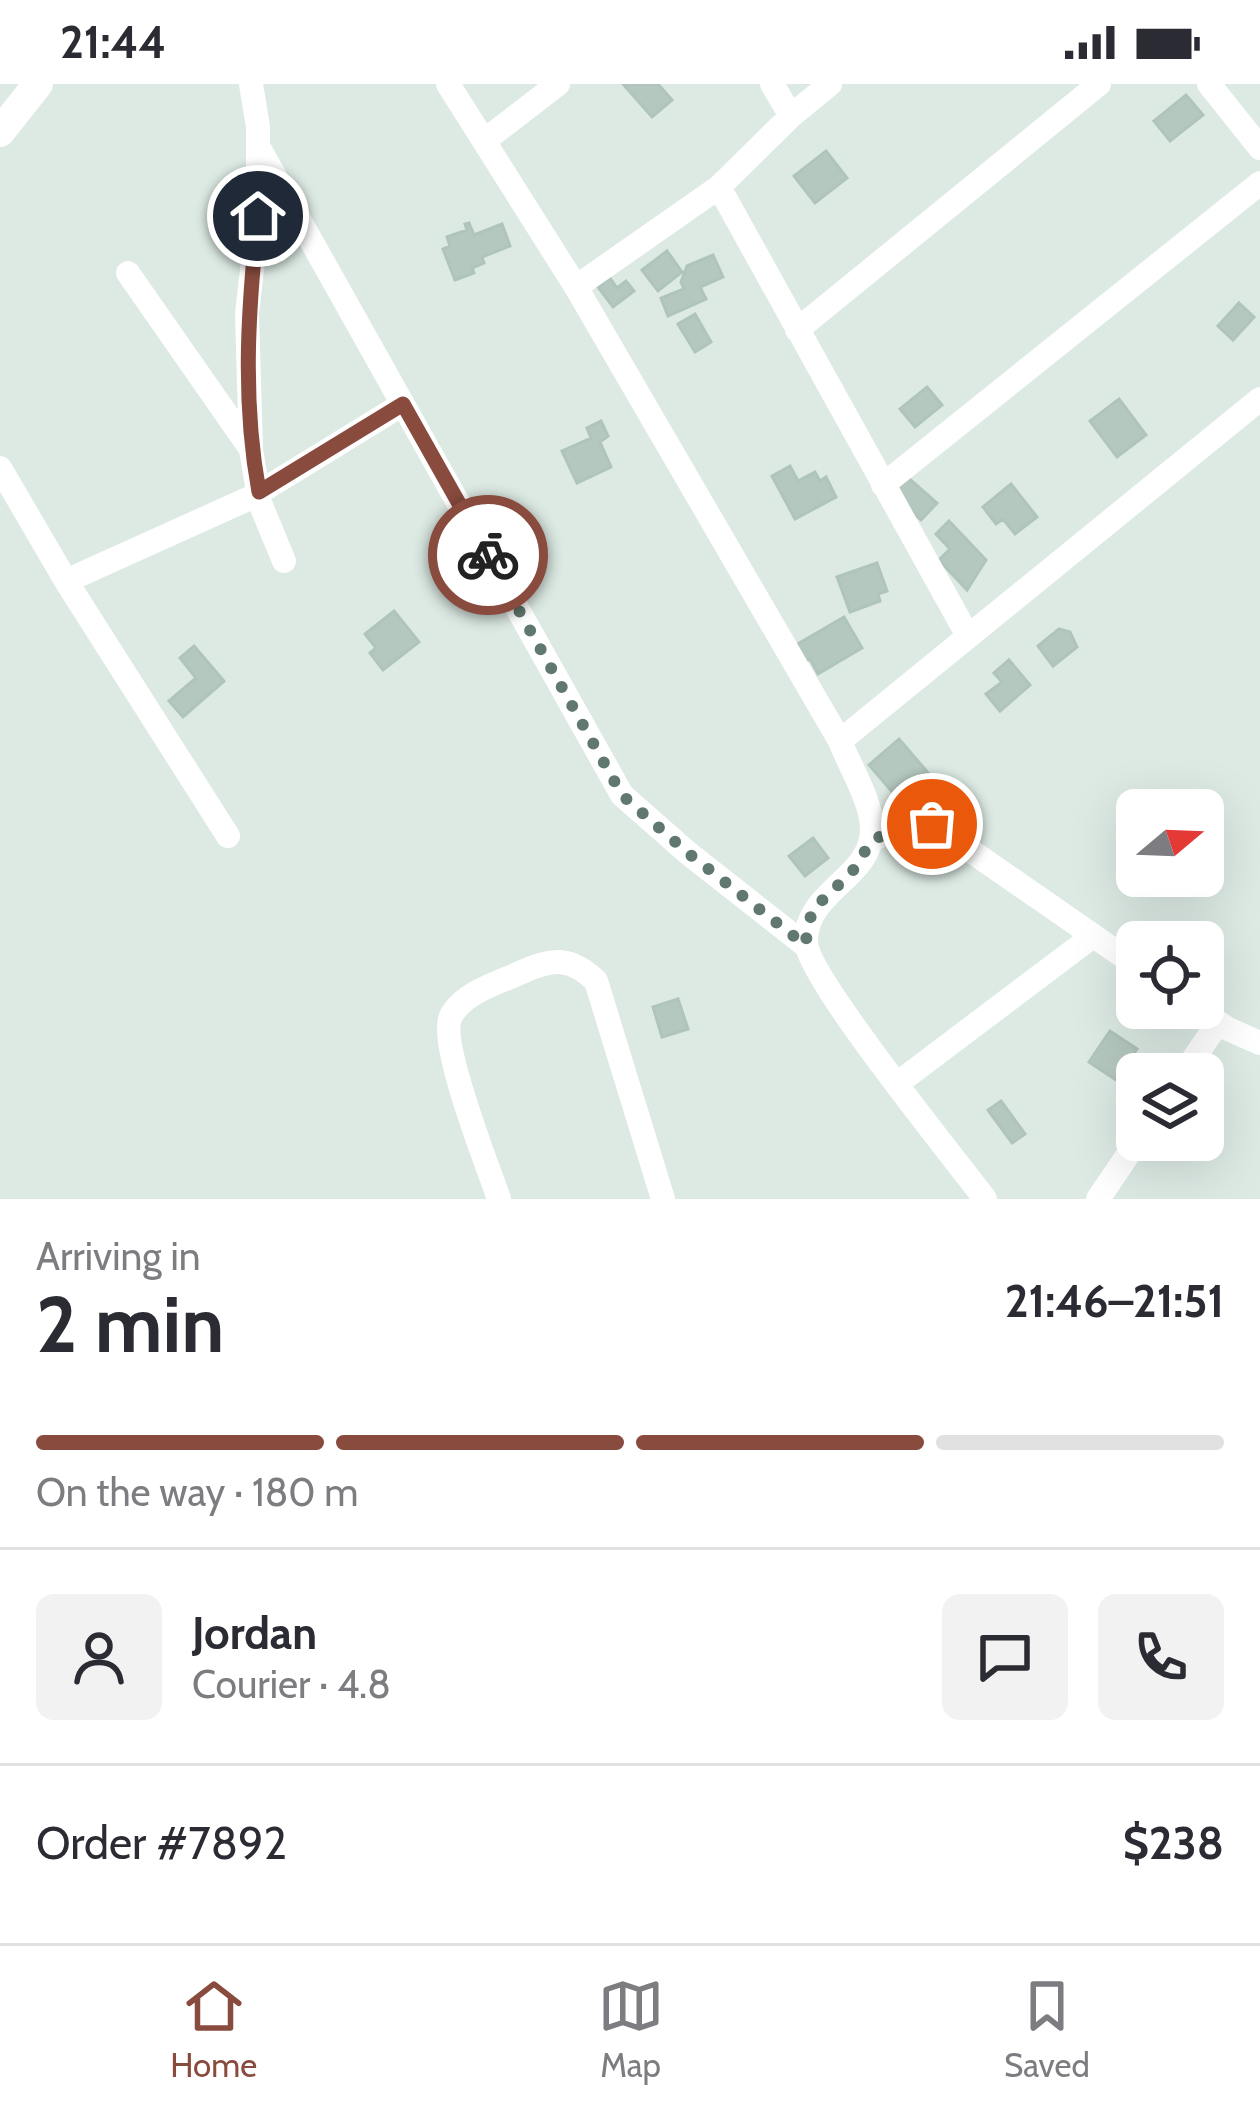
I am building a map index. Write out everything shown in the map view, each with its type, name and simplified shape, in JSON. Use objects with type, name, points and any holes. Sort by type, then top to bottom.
[{"type":"street","points":[[0,132],[38,84]]},
{"type":"street","points":[[251,84],[258,146],[258,216],[247,314],[251,450],[259,492],[284,561]]},
{"type":"street","points":[[448,84],[576,287],[840,741],[872,822],[872,840],[852,872],[812,910],[805,945]]},
{"type":"street","points":[[484,141],[558,84]]},
{"type":"street","points":[[772,84],[791,116]]},
{"type":"street","points":[[576,287],[718,187],[830,84]]},
{"type":"street","points":[[797,330],[1099,84]]},
{"type":"street","points":[[1210,84],[1260,148]]},
{"type":"street","points":[[258,146],[622,795],[805,945],[837,1003],[985,1199]]},
{"type":"street","points":[[884,485],[1260,183]]},
{"type":"street","points":[[718,187],[968,635]]},
{"type":"street","points":[[128,273],[251,450]]},
{"type":"street","points":[[840,741],[1260,399]]},
{"type":"street","points":[[66,581],[259,492],[403,404]]},
{"type":"street","points":[[0,468],[228,836]]},
{"type":"street","points":[[872,840],[908,825],[932,824],[1116,952]]},
{"type":"street","points":[[898,1083],[1093,936]]},
{"type":"street","points":[[499,1199],[448,1046],[448,1019],[466,998],[562,959],[581,967],[596,981],[663,1199]]},
{"type":"street","points":[[1224,1024],[1260,1043]]},
{"type":"street","points":[[1098,1199],[1124,1161]]},
{"type":"building","points":[[623,84],[658,84],[672,100],[652,117]]},
{"type":"building","points":[[1186,95],[1203,115],[1170,141],[1154,121]]},
{"type":"building","points":[[826,151],[847,178],[815,203],[794,176]]},
{"type":"building","points":[[469,223],[474,235],[502,224],[510,246],[482,257],[484,263],[472,268],[474,273],[455,280],[443,249],[450,246],[447,237],[467,230]]},
{"type":"building","points":[[667,251],[682,272],[658,291],[642,270]]},
{"type":"building","points":[[713,255],[723,277],[700,287],[706,299],[668,316],[661,298],[684,289],[681,282],[687,266]]},
{"type":"building","points":[[610,278],[617,288],[626,281],[634,291],[613,307],[598,287]]},
{"type":"building","points":[[1239,303],[1254,317],[1233,340],[1218,326]]},
{"type":"building","points":[[695,314],[711,342],[695,352],[678,324]]},
{"type":"building","points":[[927,387],[942,405],[915,427],[900,409]]},
{"type":"building","points":[[1119,399],[1146,435],[1117,457],[1090,421]]},
{"type":"building","points":[[601,421],[608,436],[600,442],[611,467],[577,483],[562,451],[591,438],[587,428]]},
{"type":"building","points":[[790,466],[798,481],[815,472],[820,481],[826,477],[836,497],[795,519],[772,476]]},
{"type":"building","points":[[906,476],[937,503],[921,520],[891,493]]},
{"type":"building","points":[[1011,484],[1037,517],[1015,534],[1003,519],[996,524],[983,507]]},
{"type":"building","points":[[949,521],[986,560],[967,590],[939,560],[950,549],[936,534]]},
{"type":"building","points":[[877,563],[887,591],[878,594],[880,601],[850,612],[837,577]]},
{"type":"building","points":[[394,611],[419,642],[383,670],[370,653],[376,648],[365,634]]},
{"type":"building","points":[[844,617],[862,648],[818,674],[810,659],[798,665],[789,649]]},
{"type":"building","points":[[1059,629],[1070,632],[1077,647],[1053,666],[1038,646]]},
{"type":"building","points":[[194,646],[224,681],[183,717],[169,701],[196,678],[180,658]]},
{"type":"building","points":[[1009,660],[1030,685],[1000,711],[986,694],[1002,682],[994,673]]},
{"type":"building","points":[[899,739],[930,775],[900,801],[869,765]]},
{"type":"building","points":[[813,838],[828,858],[805,876],[789,856]]},
{"type":"building","points":[[678,999],[688,1029],[662,1037],[653,1007]]},
{"type":"building","points":[[1110,1031],[1137,1049],[1116,1053],[1116,1080],[1089,1062]]},
{"type":"building","points":[[1001,1101],[1025,1134],[1012,1143],[988,1110]]},
{"type":"way so far","points":[[488,555],[622,795],[805,945],[812,910],[852,872],[872,840],[908,825],[932,824]]},
{"type":"route","points":[[258,216],[247,314],[251,450],[259,492],[403,404],[488,555]]}]
